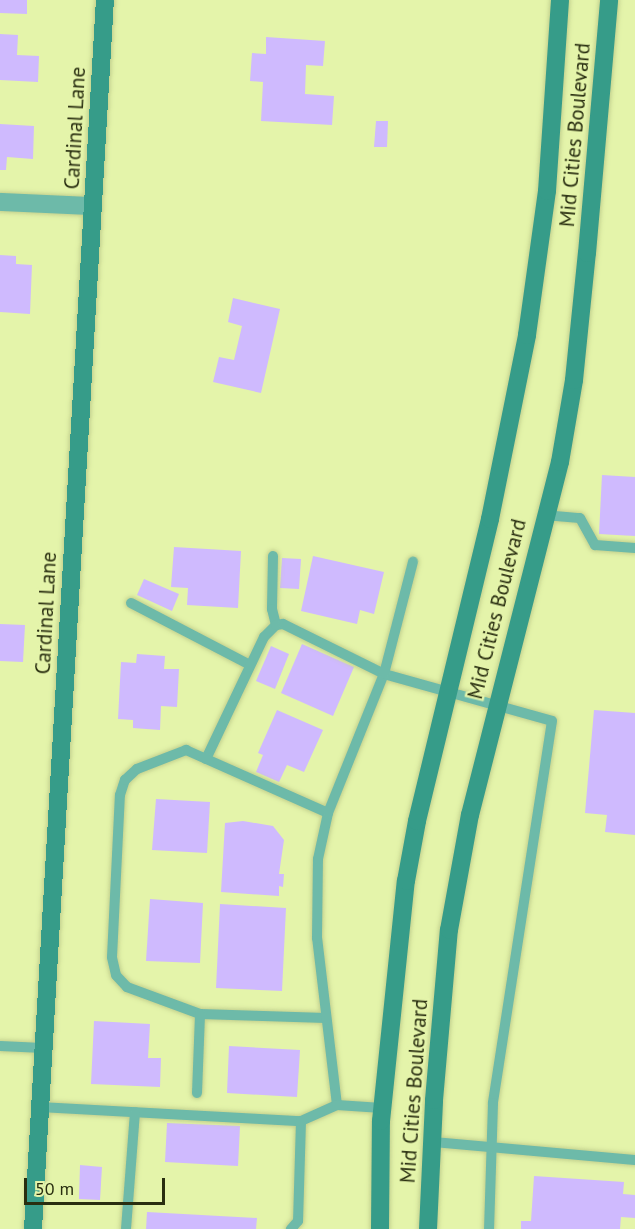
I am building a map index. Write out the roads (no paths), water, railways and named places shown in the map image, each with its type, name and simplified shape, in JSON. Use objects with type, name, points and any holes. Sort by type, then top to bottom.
[{"type":"main road","name":"Cardinal Lane","points":[[33,1229],[105,0]]},
{"type":"main road","name":"Mid Cities Boulevard","points":[[380,1229],[382,1108],[406,881],[490,519],[527,335],[547,191],[560,0]]},
{"type":"main road","name":"Mid Cities Boulevard","points":[[428,1229],[448,930],[466,832],[496,706],[544,515],[560,462],[574,380],[609,0]]},
{"type":"street","points":[[0,202],[92,206]]},
{"type":"lane","points":[[544,515],[580,518],[595,545],[635,548]]},
{"type":"lane","points":[[273,556],[272,609],[276,625]]},
{"type":"lane","points":[[337,1105],[315,905],[318,859],[328,813],[384,674],[413,562]]},
{"type":"lane","points":[[131,603],[250,665]]},
{"type":"lane","points":[[206,759],[264,637],[276,625]]},
{"type":"lane","points":[[276,625],[292,627],[384,674],[552,721],[493,1103],[489,1229]]},
{"type":"lane","points":[[326,1018],[200,1014],[127,987],[116,975],[112,957],[120,795],[125,780],[136,769],[186,750],[328,813]]},
{"type":"lane","points":[[197,1094],[200,1014]]},
{"type":"lane","points":[[0,1046],[44,1048]]},
{"type":"lane","points":[[40,1107],[301,1121],[337,1105],[382,1108]]},
{"type":"lane","points":[[126,1229],[135,1112]]},
{"type":"lane","points":[[291,1229],[298,1221],[301,1121]]},
{"type":"lane","points":[[433,1142],[635,1160]]}]
